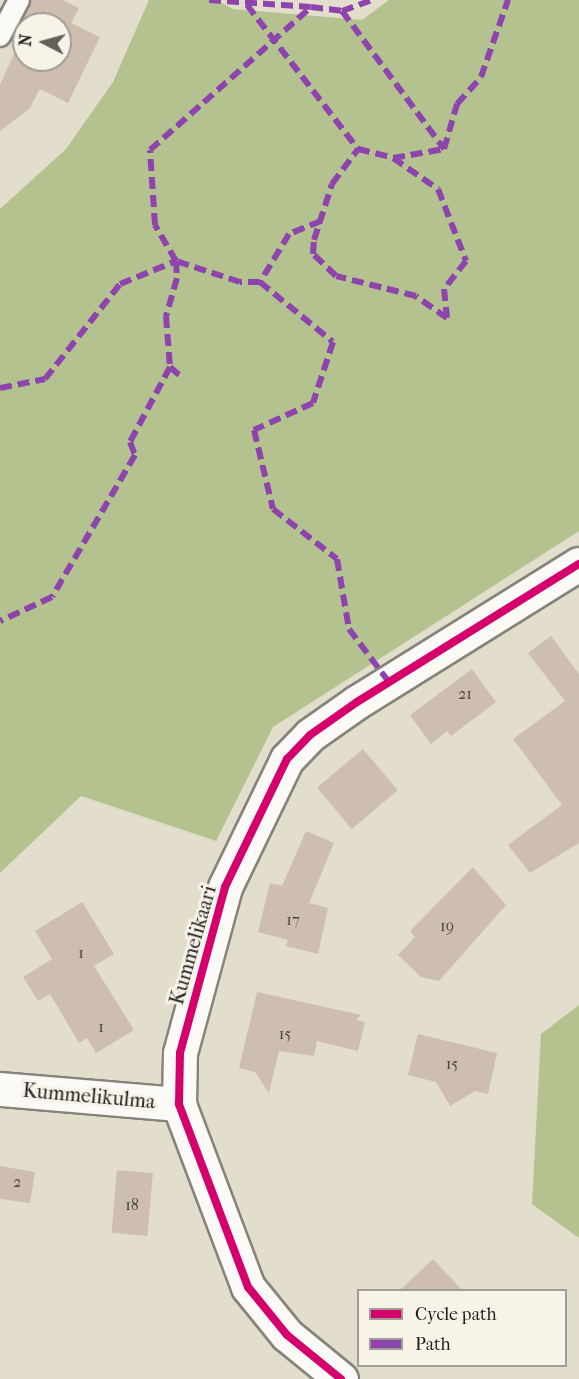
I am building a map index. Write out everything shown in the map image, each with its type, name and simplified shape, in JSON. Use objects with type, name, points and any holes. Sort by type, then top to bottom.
[{"type":"street","name":"Kummelikaari","points":[[341,1379],[287,1335],[248,1287],[178,1104],[180,1053],[225,887],[287,759],[310,735],[357,702],[579,564]]},
{"type":"street","name":"Kummelikulma","points":[[0,1089],[178,1104]]},
{"type":"lane","points":[[0,36],[19,0]]},
{"type":"green space","points":[[149,0],[216,0],[233,9],[362,20],[389,0],[579,0],[579,531],[273,727],[216,841],[81,796],[0,873],[0,209],[66,149],[113,82]]},
{"type":"green space","points":[[579,1005],[579,1238],[532,1204],[541,1034]]},
{"type":"building","points":[[31,0],[62,0],[79,8],[72,21],[72,12],[26,12]]},
{"type":"building","points":[[72,23],[100,37],[68,103],[40,89],[29,109],[0,131],[0,84],[12,59],[12,72],[72,72]]},
{"type":"building","points":[[551,636],[579,674],[579,843],[530,873],[508,845],[562,805],[513,739],[565,701],[528,653]]},
{"type":"building","points":[[472,669],[496,702],[451,736],[447,731],[431,744],[410,715]]},
{"type":"building","points":[[363,749],[398,790],[352,829],[317,788]]},
{"type":"building","points":[[306,831],[334,843],[309,903],[328,908],[318,954],[286,946],[288,940],[258,932],[270,883],[282,886]]},
{"type":"building","points":[[473,867],[506,905],[439,981],[421,977],[398,955],[415,937],[410,931]]},
{"type":"building","points":[[82,902],[114,954],[94,966],[134,1030],[96,1053],[87,1038],[79,1043],[50,994],[38,1001],[23,977],[52,959],[35,931]]},
{"type":"building","points":[[257,992],[361,1015],[356,1020],[365,1022],[358,1051],[317,1041],[314,1056],[279,1051],[269,1093],[255,1072],[239,1068]]},
{"type":"building","points":[[418,1034],[497,1053],[488,1094],[475,1091],[450,1106],[436,1082],[408,1075]]},
{"type":"building","points":[[0,1166],[35,1172],[30,1203],[0,1199]]},
{"type":"building","points":[[117,1170],[153,1173],[147,1236],[112,1233]]},
{"type":"building","points":[[433,1259],[461,1289],[401,1289]]},
{"type":"marked path","points":[[209,0],[311,7]]},
{"type":"marked path","points":[[321,221],[289,234],[260,282],[240,282],[176,261],[155,225],[150,150],[311,7],[342,11],[372,0]]},
{"type":"marked path","points":[[447,318],[416,296],[336,276],[313,254],[314,240],[332,184],[358,149],[393,158],[444,149],[457,104],[481,77],[508,0]]},
{"type":"marked path","points":[[247,5],[358,149]]},
{"type":"marked path","points":[[342,11],[444,149]]},
{"type":"marked path","points":[[393,158],[438,189],[466,261],[444,289],[447,318]]},
{"type":"marked path","points":[[0,388],[45,379],[120,284],[176,261],[177,278],[166,316],[170,367],[130,442],[135,455],[52,597],[0,621]]},
{"type":"marked path","points":[[260,282],[333,342],[313,403],[254,430],[273,509],[337,559],[349,629],[389,682]]},
{"type":"marked path","points":[[170,367],[184,379]]},
{"type":"cycle path","points":[[341,1379],[287,1335],[248,1287],[179,1104],[180,1053],[225,887],[287,759],[310,735],[357,702],[579,564]]}]
